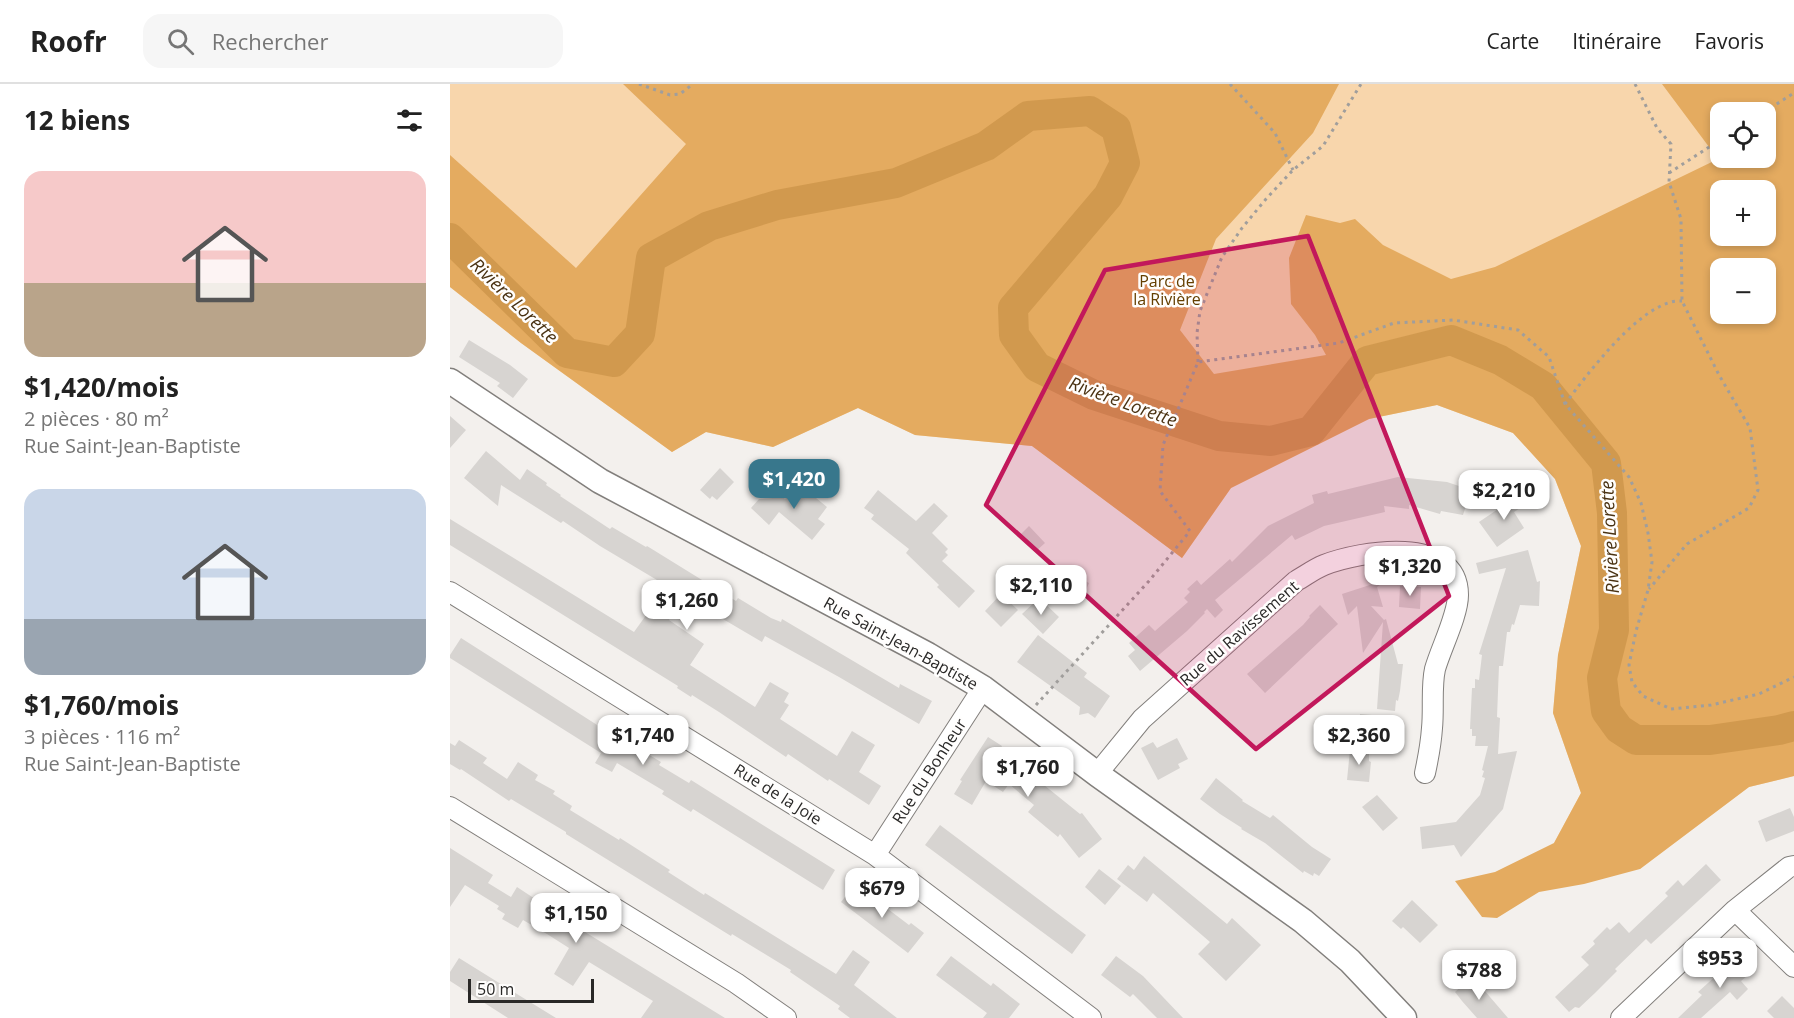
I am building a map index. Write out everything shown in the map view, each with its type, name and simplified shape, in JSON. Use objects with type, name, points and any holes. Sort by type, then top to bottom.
[{"type":"street","name":"Rue Saint-Jean-Baptiste","points":[[450,381],[600,481],[928,655],[983,688],[1097,774],[1304,921],[1350,962],[1404,1018]]},
{"type":"street","name":"Rue du Ravissement","points":[[1097,774],[1142,719],[1296,581],[1322,566],[1347,558],[1380,552],[1414,553],[1434,557],[1448,566],[1455,579],[1458,596],[1435,672],[1432,731],[1425,773]]},
{"type":"street","name":"Rue de la Joie","points":[[450,592],[875,855],[1091,1018]]},
{"type":"street","name":"Rue du Bonheur","points":[[875,855],[983,688]]},
{"type":"street","points":[[450,807],[736,983],[786,1018]]},
{"type":"street","points":[[1621,1018],[1735,910],[1789,867],[1794,866]]},
{"type":"street","points":[[1735,910],[1794,967]]},
{"type":"path","points":[[639,84],[670,95],[680,94],[693,84]]},
{"type":"path","points":[[1230,84],[1275,134],[1293,170]]},
{"type":"path","points":[[1024,719],[1149,581],[1190,531],[1160,490],[1163,446],[1198,362],[1197,333],[1200,311],[1222,258],[1242,228],[1293,170],[1323,146],[1361,84]]},
{"type":"path","points":[[1635,84],[1657,128],[1671,144],[1668,182],[1681,219],[1682,301],[1719,375],[1750,428],[1758,490],[1749,508],[1687,544],[1648,591]]},
{"type":"path","points":[[1776,104],[1794,93]]},
{"type":"path","points":[[1669,173],[1710,146]]},
{"type":"path","points":[[1565,404],[1587,373],[1636,322],[1668,303],[1682,301]]},
{"type":"path","points":[[1198,362],[1339,343],[1394,323],[1453,320],[1518,330],[1549,357],[1565,404],[1629,477],[1641,503],[1652,562],[1648,591],[1629,665],[1632,682],[1642,696],[1671,709],[1711,705],[1759,694],[1794,677]]},
{"type":"highlighted area","points":[[1308,236],[1449,596],[1256,749],[986,505],[1105,270]]},
{"type":"green space","name":"Parc de la Rivière","points":[[450,84],[1794,84],[1794,776],[1749,787],[1640,869],[1554,843],[1581,793],[1553,713],[1558,655],[1581,546],[1555,479],[1513,433],[1437,405],[1369,419],[1231,488],[1182,558],[1032,446],[915,435],[858,408],[773,447],[706,432],[672,452],[521,343],[450,287]]},
{"type":"green space","name":"Parc de la Rivière","points":[[623,84],[1339,84],[1313,133],[1216,239],[1180,330],[1214,374],[1326,355],[1315,335],[1291,304],[1289,258],[1306,215],[1340,223],[1355,219],[1383,245],[1451,279],[1495,267],[1710,163],[1710,168],[1776,168],[1776,102],[1710,102],[1710,148],[1662,84],[1794,84],[1794,776],[1749,787],[1640,869],[1584,884],[1539,892],[1497,918],[1482,917],[1455,881],[1495,872],[1554,843],[1581,793],[1553,713],[1558,655],[1581,546],[1555,479],[1513,433],[1437,405],[1369,419],[1231,488],[1182,558],[1032,446],[915,435],[858,408],[773,447],[706,432],[672,452],[521,343],[450,287],[450,155],[576,268],[686,144]]},
{"type":"building","points":[[469,340],[528,379],[513,398],[497,386],[500,383],[459,357]]},
{"type":"building","points":[[450,416],[466,430],[450,448]]},
{"type":"building","points":[[486,451],[520,480],[527,469],[547,483],[546,485],[560,496],[610,529],[612,527],[647,546],[736,601],[738,598],[771,618],[781,622],[782,619],[899,688],[900,684],[932,701],[919,724],[765,636],[762,642],[694,602],[692,604],[682,598],[669,620],[704,644],[690,665],[755,707],[770,682],[789,693],[784,702],[789,705],[780,719],[837,756],[852,731],[875,745],[859,772],[881,786],[869,805],[788,754],[786,757],[719,712],[677,688],[678,686],[450,545],[450,519],[634,632],[667,586],[501,485],[498,506],[464,478]]},
{"type":"building","points":[[720,468],[734,482],[717,500],[712,496],[710,499],[700,490]]},
{"type":"building","points":[[1398,477],[1447,482],[1471,490],[1463,515],[1441,511],[1440,514],[1409,505],[1409,509],[1384,506],[1385,512],[1324,526],[1295,540],[1292,535],[1215,600],[1223,610],[1215,618],[1207,609],[1187,631],[1140,671],[1128,656],[1135,650],[1129,643],[1149,625],[1155,631],[1188,602],[1184,598],[1190,592],[1187,589],[1197,580],[1201,585],[1230,559],[1232,562],[1268,526],[1314,503],[1312,495],[1327,491],[1328,494]]},
{"type":"building","points":[[799,484],[827,507],[818,519],[825,524],[812,540],[779,512],[769,525],[751,508],[759,499],[773,498],[778,492],[785,499]]},
{"type":"building","points":[[878,490],[916,521],[934,503],[948,516],[932,533],[948,549],[945,552],[948,555],[942,561],[975,591],[959,608],[906,553],[909,549],[871,519],[874,515],[864,508]]},
{"type":"building","points":[[1515,492],[1525,505],[1514,512],[1524,528],[1497,547],[1479,522],[1507,503],[1504,499]]},
{"type":"building","points":[[1029,526],[1045,543],[1035,552],[1019,536]]},
{"type":"building","points":[[1528,550],[1537,582],[1540,581],[1539,606],[1520,605],[1514,625],[1512,624],[1510,632],[1507,632],[1503,666],[1499,666],[1498,754],[1517,751],[1503,809],[1461,857],[1454,845],[1422,849],[1420,827],[1456,822],[1480,795],[1485,778],[1482,777],[1484,771],[1482,770],[1488,746],[1475,746],[1476,736],[1472,736],[1472,729],[1470,729],[1472,688],[1475,688],[1475,679],[1479,680],[1482,655],[1479,654],[1506,568],[1479,574],[1476,563]]},
{"type":"building","points":[[1076,576],[1089,583],[1082,599],[1068,592]]},
{"type":"building","points":[[1376,583],[1381,584],[1377,587],[1383,607],[1371,606],[1384,620],[1386,619],[1398,664],[1403,664],[1395,711],[1377,709],[1383,622],[1363,653],[1357,606],[1348,615],[1342,594]]},
{"type":"building","points":[[1400,586],[1421,587],[1420,609],[1399,607]]},
{"type":"building","points":[[1001,594],[1018,610],[1001,627],[985,611]]},
{"type":"building","points":[[1039,598],[1059,617],[1043,634],[1022,614]]},
{"type":"building","points":[[1320,605],[1338,624],[1265,693],[1247,674],[1303,625]]},
{"type":"building","points":[[1038,635],[1087,673],[1084,677],[1110,696],[1095,718],[1088,713],[1079,715],[1080,707],[1017,662]]},
{"type":"building","points":[[461,638],[630,746],[631,744],[661,762],[659,765],[689,783],[691,780],[835,870],[823,890],[693,809],[691,812],[662,794],[664,791],[617,763],[612,772],[595,763],[601,753],[450,658]]},
{"type":"building","points":[[1360,714],[1384,716],[1383,737],[1359,735]]},
{"type":"building","points":[[988,737],[1002,746],[1001,748],[1006,752],[998,764],[1034,787],[1039,781],[1080,814],[1082,813],[1102,839],[1079,858],[1060,834],[1058,837],[1028,812],[1034,805],[1009,784],[1003,792],[986,781],[972,805],[954,794],[962,781],[960,780]]},
{"type":"building","points":[[1177,738],[1188,759],[1178,764],[1180,768],[1158,780],[1141,748],[1153,742],[1157,748]]},
{"type":"building","points":[[459,740],[487,758],[483,763],[507,779],[518,762],[538,775],[535,780],[555,791],[553,794],[572,806],[570,810],[619,840],[620,838],[704,895],[705,893],[836,974],[853,950],[870,962],[854,985],[897,1018],[850,1018],[838,1009],[840,1006],[790,972],[791,970],[732,934],[731,936],[566,832],[511,799],[509,801],[450,764],[450,743],[455,746]]},
{"type":"building","points":[[1350,750],[1369,751],[1371,762],[1369,782],[1347,780]]},
{"type":"building","points":[[1216,778],[1242,801],[1270,818],[1273,815],[1312,847],[1331,859],[1319,876],[1314,873],[1313,876],[1304,871],[1303,873],[1265,843],[1241,829],[1200,799]]},
{"type":"building","points":[[1377,795],[1398,818],[1383,831],[1362,807]]},
{"type":"building","points":[[1790,808],[1794,817],[1794,831],[1766,842],[1758,821]]},
{"type":"building","points":[[940,825],[1086,935],[1072,954],[925,845]]},
{"type":"building","points":[[450,848],[493,875],[488,883],[511,897],[517,887],[585,932],[725,1018],[641,1018],[653,1001],[589,962],[573,986],[554,974],[569,948],[523,920],[518,928],[502,919],[505,914],[497,909],[499,906],[465,885],[450,907]]},
{"type":"building","points":[[1144,856],[1227,924],[1232,918],[1261,945],[1226,981],[1198,954],[1210,942],[1153,893],[1147,902],[1117,879],[1128,865],[1134,870]]},
{"type":"building","points":[[1706,864],[1721,880],[1651,944],[1646,939],[1615,969],[1617,971],[1595,993],[1579,1008],[1575,1007],[1569,1012],[1555,997],[1589,965],[1581,957],[1595,944],[1593,941],[1607,927],[1610,930],[1619,922],[1629,933],[1668,896],[1665,893],[1678,880],[1683,886]]},
{"type":"building","points":[[1099,869],[1121,886],[1105,905],[1085,887]]},
{"type":"building","points":[[855,884],[909,925],[911,923],[924,933],[908,953],[841,902]]},
{"type":"building","points":[[1412,900],[1438,925],[1420,943],[1403,927],[1401,929],[1392,921]]},
{"type":"building","points":[[1739,955],[1753,971],[1741,981],[1748,989],[1737,1000],[1730,992],[1701,1018],[1678,1018],[1702,995],[1698,992]]},
{"type":"building","points":[[951,956],[991,986],[993,983],[1020,1004],[1009,1018],[983,1018],[987,1013],[936,975]]},
{"type":"building","points":[[1116,956],[1143,976],[1183,1018],[1157,1018],[1133,994],[1130,997],[1101,975]]},
{"type":"building","points":[[459,958],[556,1018],[508,1018],[450,981],[450,972]]},
{"type":"building","points":[[1472,976],[1508,1018],[1477,1018],[1462,1001],[1455,992]]},
{"type":"building","points":[[1782,996],[1794,1008],[1794,1018],[1774,1018],[1767,1011]]},
{"type":"waterway","name":"Rivière Lorette","points":[[450,238],[567,353],[614,362],[640,334],[651,258],[709,226],[777,205],[896,183],[986,146],[1028,116],[1090,111],[1116,128],[1125,163],[1108,196],[1013,308],[1014,335],[1037,367],[1094,395],[1219,436],[1271,441],[1311,431],[1367,361],[1451,340],[1500,360],[1543,386],[1606,463],[1612,513],[1614,630],[1602,678],[1606,711],[1619,729],[1636,740],[1710,740],[1794,726]]}]
